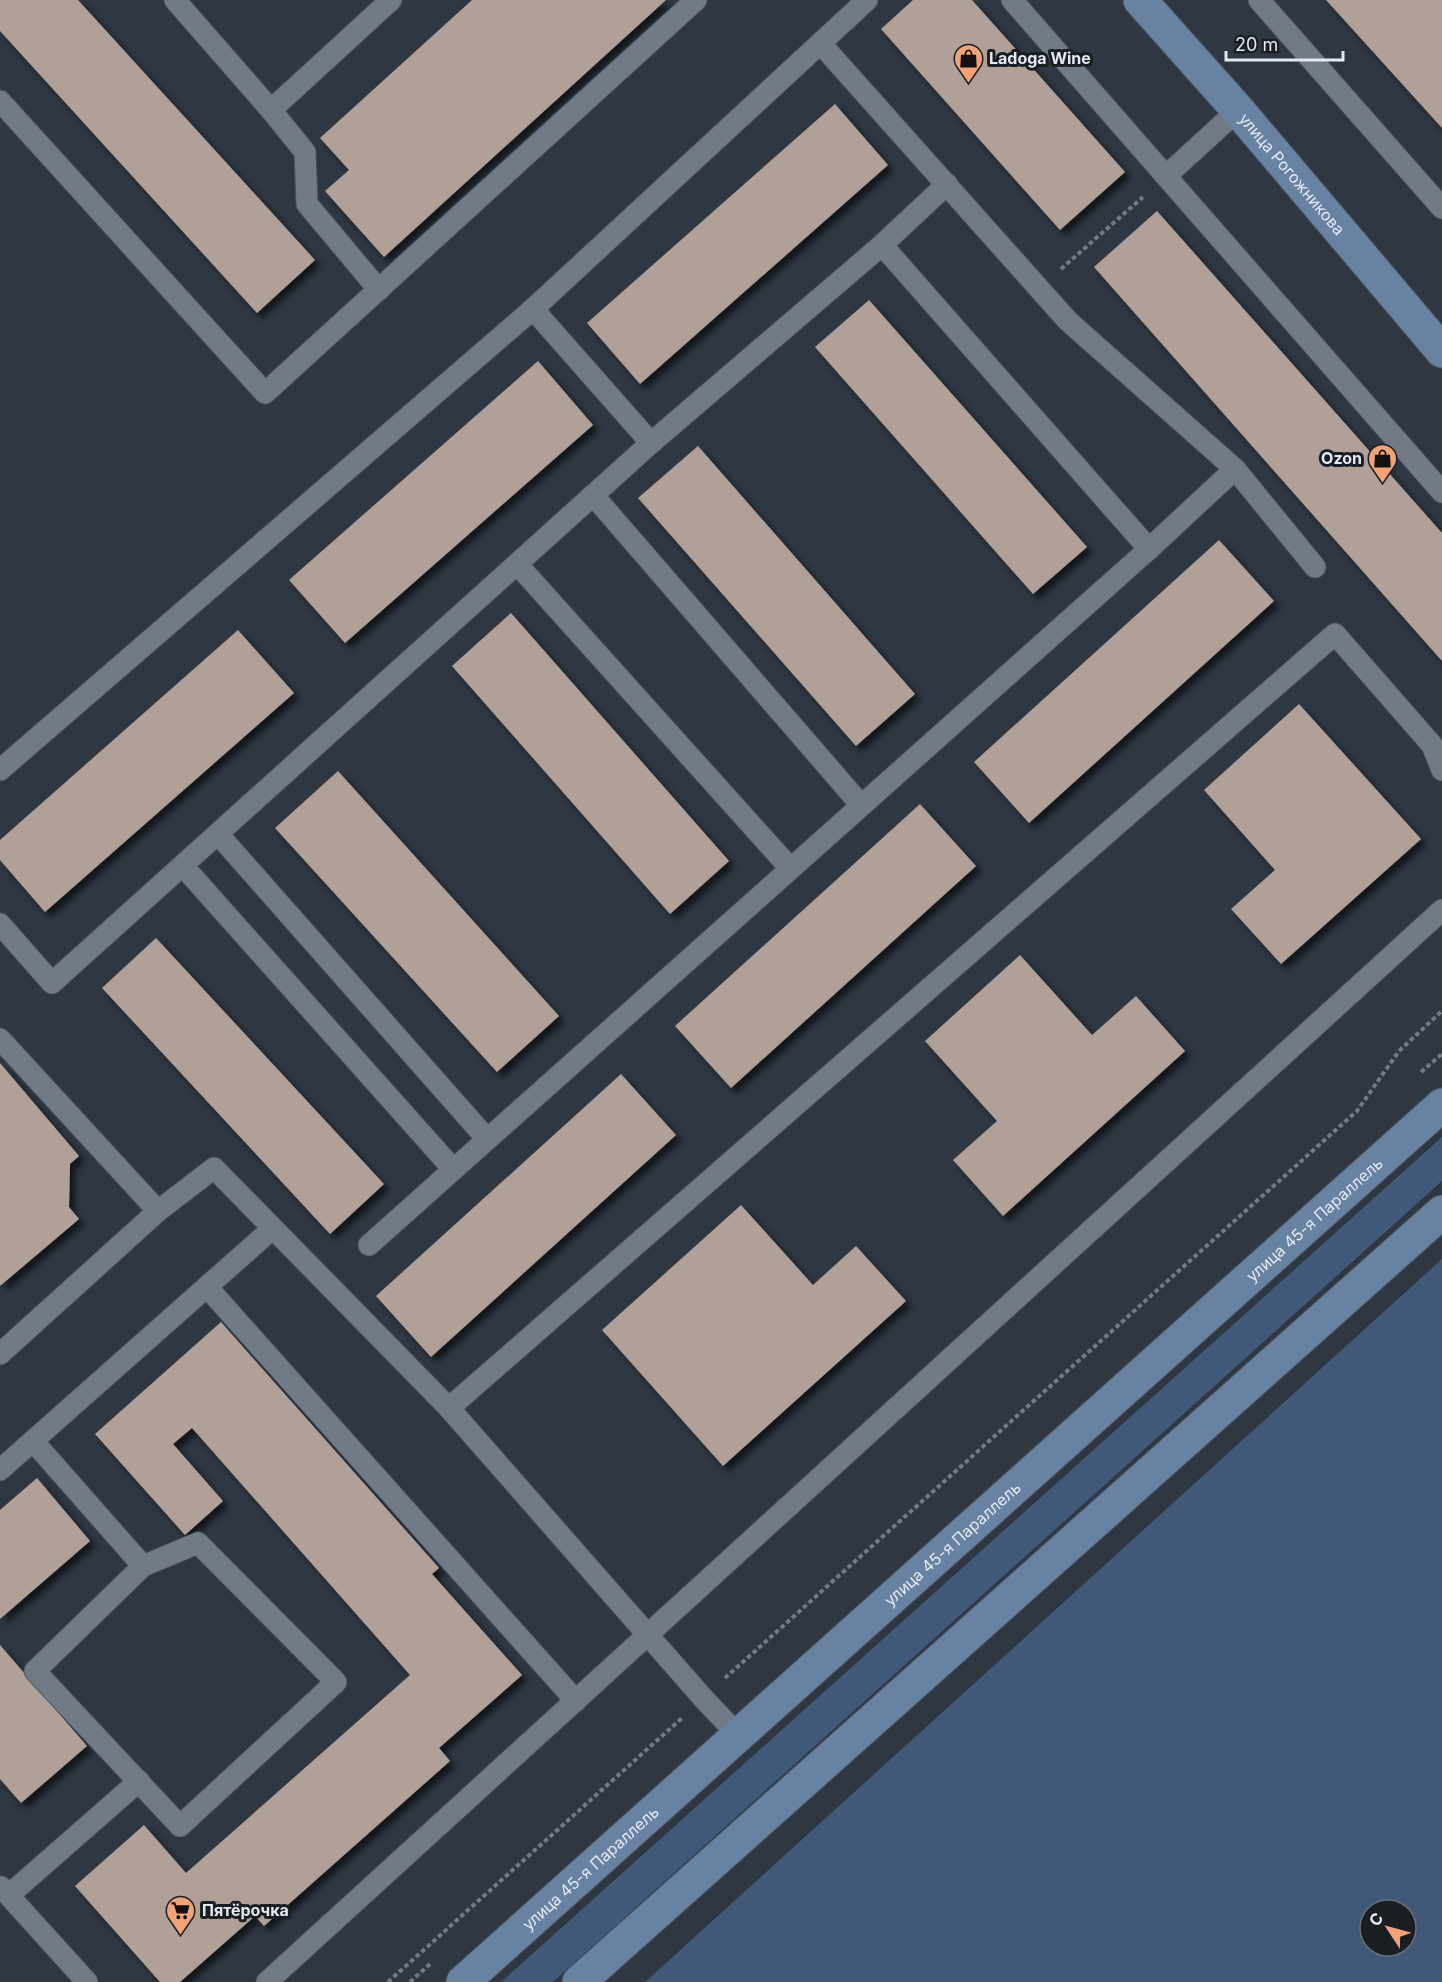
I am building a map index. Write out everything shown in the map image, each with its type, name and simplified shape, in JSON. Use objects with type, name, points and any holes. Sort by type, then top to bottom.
[{"type":"main road","name":"улица Рогожникова","points":[[1140,0],[1238,110],[1442,351]]},
{"type":"main road","name":"улица 45-я Параллель","points":[[463,1982],[1442,1105]]},
{"type":"main road","points":[[579,1982],[1442,1212]]},
{"type":"lane","points":[[175,0],[305,152],[307,204],[379,290]]},
{"type":"lane","points":[[271,110],[391,0]]},
{"type":"lane","points":[[0,101],[265,393],[696,0]]},
{"type":"lane","points":[[0,770],[533,309],[867,0]]},
{"type":"lane","points":[[1012,0],[1442,492]]},
{"type":"lane","points":[[1260,0],[1442,208]]},
{"type":"lane","points":[[821,44],[1068,321],[1235,469],[1315,567]]},
{"type":"lane","points":[[1166,176],[1238,110]]},
{"type":"lane","points":[[0,924],[52,983],[651,443],[882,244],[947,184]]},
{"type":"lane","points":[[882,244],[1149,549]]},
{"type":"lane","points":[[533,309],[651,443]]},
{"type":"lane","points":[[369,1245],[1149,549],[1235,469]]},
{"type":"lane","points":[[593,495],[861,805]]},
{"type":"lane","points":[[517,564],[790,868]]},
{"type":"lane","points":[[449,1408],[1335,634],[1437,741],[1442,770]]},
{"type":"lane","points":[[218,834],[487,1138]]},
{"type":"lane","points":[[183,866],[453,1169]]},
{"type":"lane","points":[[267,1982],[1442,910]]},
{"type":"lane","points":[[0,1039],[158,1211]]},
{"type":"lane","points":[[0,1354],[158,1211],[214,1168],[449,1408],[738,1735]]},
{"type":"lane","points":[[0,1470],[272,1229]]},
{"type":"lane","points":[[207,1287],[576,1701]]},
{"type":"lane","points":[[33,1441],[142,1566]]},
{"type":"lane","points":[[198,1543],[336,1682],[180,1826],[35,1671],[142,1566],[198,1543]]},
{"type":"lane","points":[[87,1982],[5,1890],[139,1781]]},
{"type":"path","points":[[1039,288],[1166,176]]},
{"type":"path","points":[[388,1982],[1357,1111],[1399,1051],[1442,1011]]},
{"type":"shaded area","points":[[1442,1137],[1442,1181],[553,1982],[501,1982]]},
{"type":"shaded area","points":[[1442,1259],[1442,1982],[645,1982]]},
{"type":"building","points":[[0,0],[78,0],[315,260],[257,313],[0,31]]},
{"type":"building","points":[[472,0],[666,0],[384,257],[325,191],[349,170],[320,138]]},
{"type":"building","points":[[913,0],[972,0],[1125,172],[1060,230],[881,29]]},
{"type":"building","points":[[1326,0],[1442,0],[1442,128]]},
{"type":"building","points":[[835,104],[888,165],[640,384],[587,323]]},
{"type":"building","points":[[1157,211],[1442,533],[1442,661],[1094,267]]},
{"type":"building","points":[[869,300],[1087,547],[1033,594],[815,347]]},
{"type":"building","points":[[538,361],[593,425],[345,643],[289,580]]},
{"type":"building","points":[[698,446],[915,694],[856,746],[638,498]]},
{"type":"building","points":[[1219,540],[1274,601],[1029,823],[974,762]]},
{"type":"building","points":[[511,613],[729,861],[670,914],[452,666]]},
{"type":"building","points":[[238,630],[294,693],[45,912],[0,860],[0,840]]},
{"type":"building","points":[[1299,704],[1421,839],[1281,964],[1231,909],[1275,870],[1204,790]]},
{"type":"building","points":[[338,771],[559,1016],[497,1072],[275,828]]},
{"type":"building","points":[[920,804],[976,866],[731,1088],[675,1026]]},
{"type":"building","points":[[156,938],[384,1184],[330,1234],[102,988]]},
{"type":"building","points":[[1020,955],[1092,1035],[1136,996],[1185,1051],[1003,1216],[953,1160],[997,1121],[925,1041]]},
{"type":"building","points":[[0,1063],[79,1156],[70,1164],[69,1207],[79,1219],[0,1286]]},
{"type":"building","points":[[621,1074],[676,1135],[431,1357],[376,1296]]},
{"type":"building","points":[[741,1205],[813,1285],[856,1246],[906,1301],[723,1466],[602,1330]]},
{"type":"building","points":[[221,1322],[439,1568],[432,1574],[522,1675],[439,1748],[450,1761],[264,1926],[255,1916],[180,1982],[160,1982],[75,1886],[144,1825],[186,1873],[410,1675],[192,1428],[173,1444],[223,1501],[185,1535],[95,1434]]},
{"type":"building","points":[[37,1478],[90,1541],[0,1619],[0,1510]]},
{"type":"building","points":[[0,1645],[87,1746],[21,1803],[0,1779]]},
{"type":"place","name":"Ladoga Wine","points":[[968,84]]},
{"type":"place","name":"Ozon","points":[[1383,484]]},
{"type":"place","name":"Пятёрочка","points":[[181,1936]]}]
